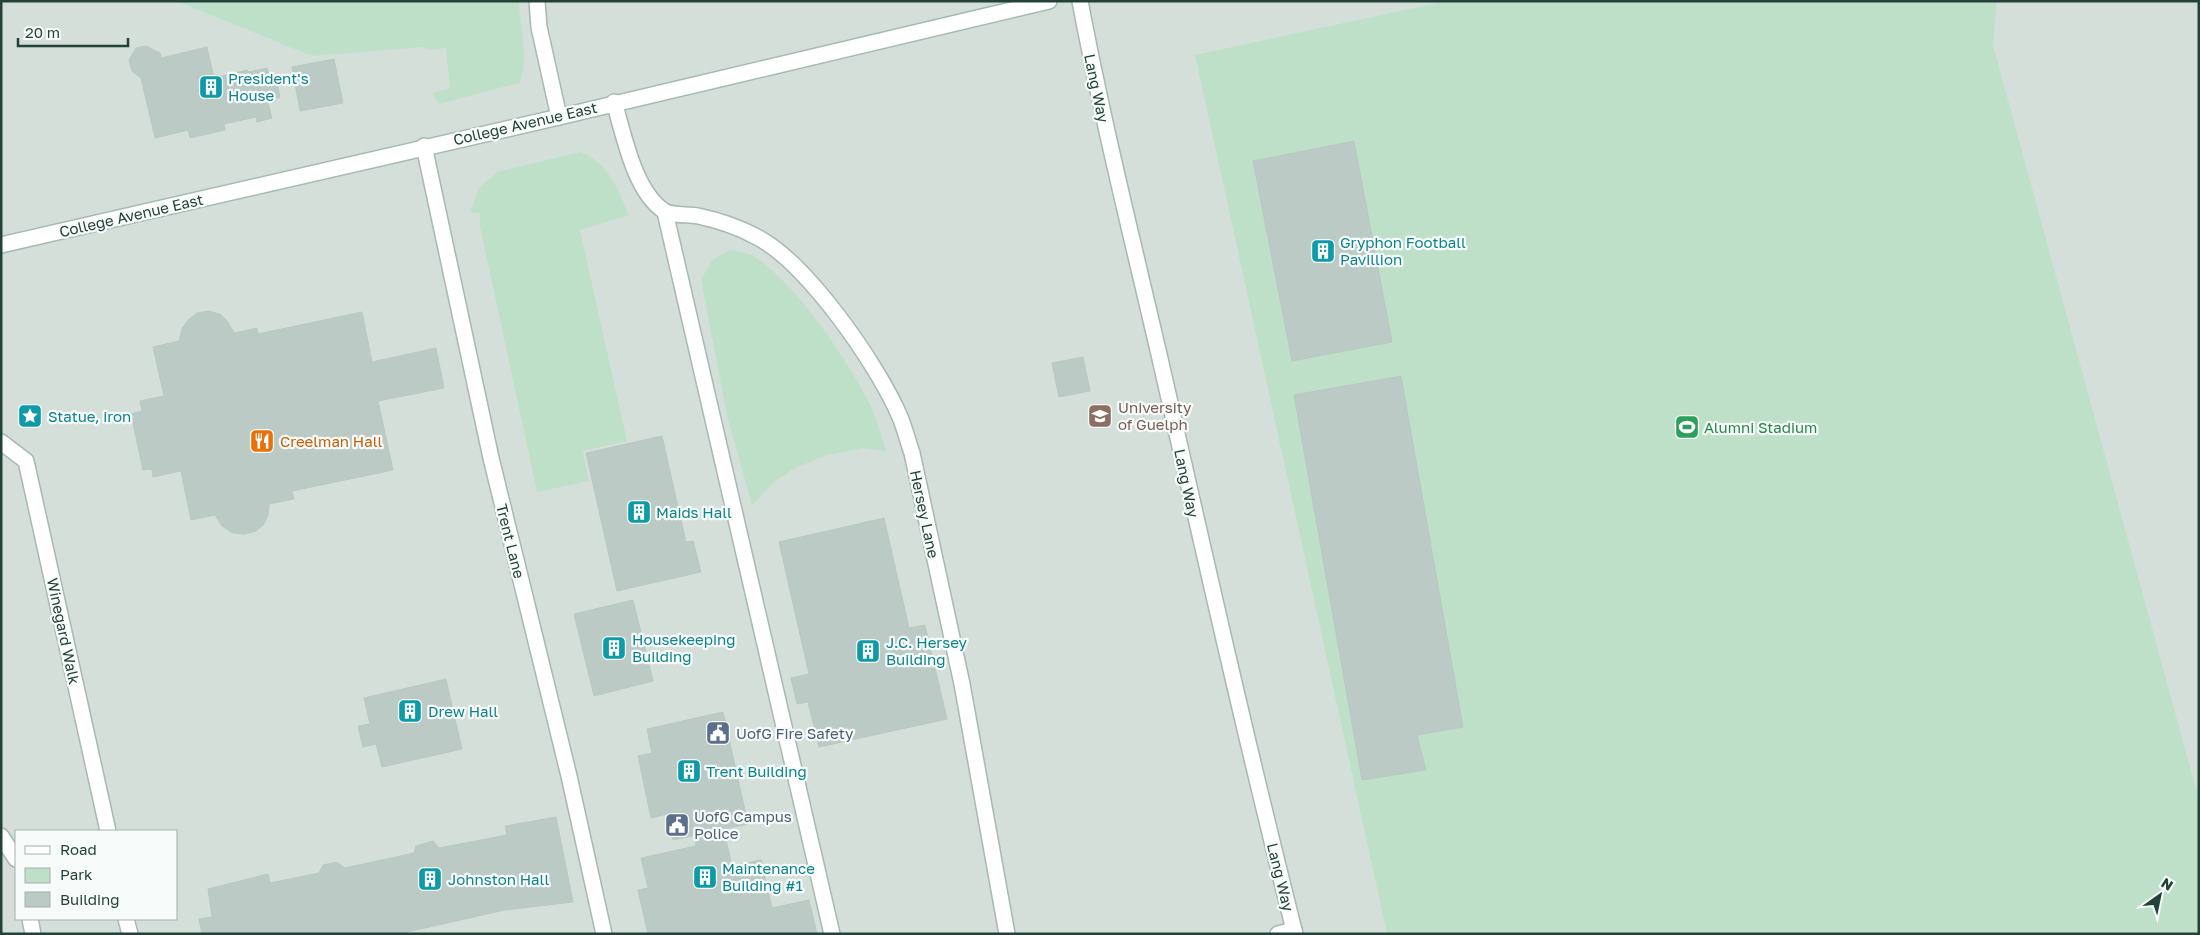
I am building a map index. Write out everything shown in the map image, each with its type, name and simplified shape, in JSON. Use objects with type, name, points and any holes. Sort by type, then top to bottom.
[{"type":"street","points":[[538,1],[539,27],[559,117]]},
{"type":"street","name":"College Avenue East","points":[[1,245],[424,146],[559,117],[614,102],[1049,1]]},
{"type":"street","name":"Lang Way","points":[[1080,1],[1097,90],[1144,289],[1189,494],[1294,932]]},
{"type":"street","points":[[614,102],[642,185],[665,212],[832,934]]},
{"type":"street","name":"Trent Lane","points":[[424,146],[491,458],[569,776],[604,934]]},
{"type":"street","name":"Hersey Lane","points":[[665,212],[698,216],[757,236],[785,257],[807,279],[846,326],[882,382],[900,418],[912,454],[962,684],[1007,934]]},
{"type":"street","name":"Winegard Walk","points":[[1,442],[26,460],[108,830]]},
{"type":"street","points":[[1,836],[15,857]]},
{"type":"street","points":[[30,920],[33,934]]},
{"type":"street","points":[[126,920],[130,934]]},
{"type":"street","points":[[1278,934],[1294,932]]},
{"type":"shaded area","name":"University of Guelph","points":[[1,1],[2199,1],[2199,934],[1,934]]},
{"type":"green space","points":[[176,1],[519,1],[524,43],[524,64],[519,83],[439,104],[432,93],[450,88],[446,48],[430,50],[424,47],[312,56]]},
{"type":"green space","name":"Alumni Stadium","points":[[1446,1],[1997,1],[1993,45],[2199,800],[2199,934],[1387,934],[1195,55]]},
{"type":"green space","points":[[580,152],[590,156],[605,169],[616,186],[629,215],[580,230],[627,441],[583,451],[589,481],[537,492],[480,227],[480,213],[470,212],[479,188],[497,172]]},
{"type":"green space","points":[[730,250],[748,254],[758,259],[774,272],[806,306],[835,346],[870,404],[886,451],[863,448],[827,455],[795,468],[775,481],[752,505],[727,416],[701,280],[712,260]]},
{"type":"building","name":"President's House","points":[[146,46],[160,53],[161,58],[207,47],[214,78],[247,70],[249,72],[267,68],[269,75],[275,74],[280,97],[274,99],[275,102],[268,103],[272,118],[257,122],[256,117],[224,124],[225,130],[190,138],[188,130],[155,138],[141,78],[132,71],[129,60],[136,48]]},
{"type":"building","points":[[334,59],[343,103],[300,111],[292,67]]},
{"type":"building","name":"Gryphon Football Pavillion","points":[[1354,141],[1392,342],[1292,361],[1253,161]]},
{"type":"building","name":"Creelman Hall","points":[[209,311],[220,314],[228,322],[234,333],[257,328],[258,334],[362,312],[372,362],[436,348],[444,388],[378,401],[393,470],[292,491],[294,499],[269,504],[268,515],[264,524],[256,531],[244,534],[233,533],[222,526],[215,515],[191,520],[181,471],[153,477],[152,469],[143,470],[131,414],[142,411],[140,401],[164,396],[153,347],[179,341],[182,329],[188,320],[197,313]]},
{"type":"building","points":[[1083,357],[1090,391],[1059,397],[1052,363]]},
{"type":"building","points":[[1401,376],[1463,727],[1417,735],[1426,770],[1362,780],[1294,395]]},
{"type":"building","name":"Maids Hall","points":[[662,436],[686,542],[693,541],[701,572],[617,591],[586,453]]},
{"type":"building","name":"J.C. Hersey Building","points":[[884,518],[909,628],[925,625],[947,719],[819,747],[808,702],[797,704],[791,678],[809,674],[779,542]]},
{"type":"building","name":"Housekeeping Building","points":[[633,600],[653,681],[594,696],[574,614]]},
{"type":"building","name":"Drew Hall","points":[[446,679],[462,749],[382,767],[376,744],[363,747],[358,726],[370,724],[364,698]]},
{"type":"building","name":"Trent Building","points":[[723,712],[748,824],[673,840],[667,814],[651,818],[638,756],[652,753],[647,729]]},
{"type":"building","name":"Johnston Hall","points":[[556,817],[573,902],[505,910],[398,934],[202,934],[199,919],[212,917],[208,889],[268,874],[270,883],[319,873],[323,865],[337,862],[345,868],[414,853],[416,846],[433,841],[439,848],[507,835],[505,826]]},
{"type":"building","name":"Maintenance Building #1","points":[[724,831],[732,866],[761,860],[772,908],[809,900],[817,934],[648,934],[638,890],[648,888],[641,858],[696,846],[695,838]]},
{"type":"place","name":"President's House","points":[[211,87]]},
{"type":"place","name":"Gryphon Football Pavillion","points":[[1323,251]]},
{"type":"place","name":"Statue, iron","points":[[30,416]]},
{"type":"place","name":"University of Guelph","points":[[1100,416]]},
{"type":"place","name":"Alumni Stadium","points":[[1687,427]]},
{"type":"place","name":"Creelman Hall","points":[[262,441]]},
{"type":"place","name":"Maids Hall","points":[[639,512]]},
{"type":"place","name":"Housekeeping Building","points":[[614,648]]},
{"type":"place","name":"J.C. Hersey Building","points":[[868,651]]},
{"type":"place","name":"Drew Hall","points":[[410,711]]},
{"type":"place","name":"UofG Fire Safety","points":[[718,733]]},
{"type":"place","name":"Trent Building","points":[[689,771]]},
{"type":"place","name":"UofG Campus Police","points":[[677,825]]},
{"type":"place","name":"Maintenance Building #1","points":[[705,877]]},
{"type":"place","name":"Johnston Hall","points":[[430,879]]}]
